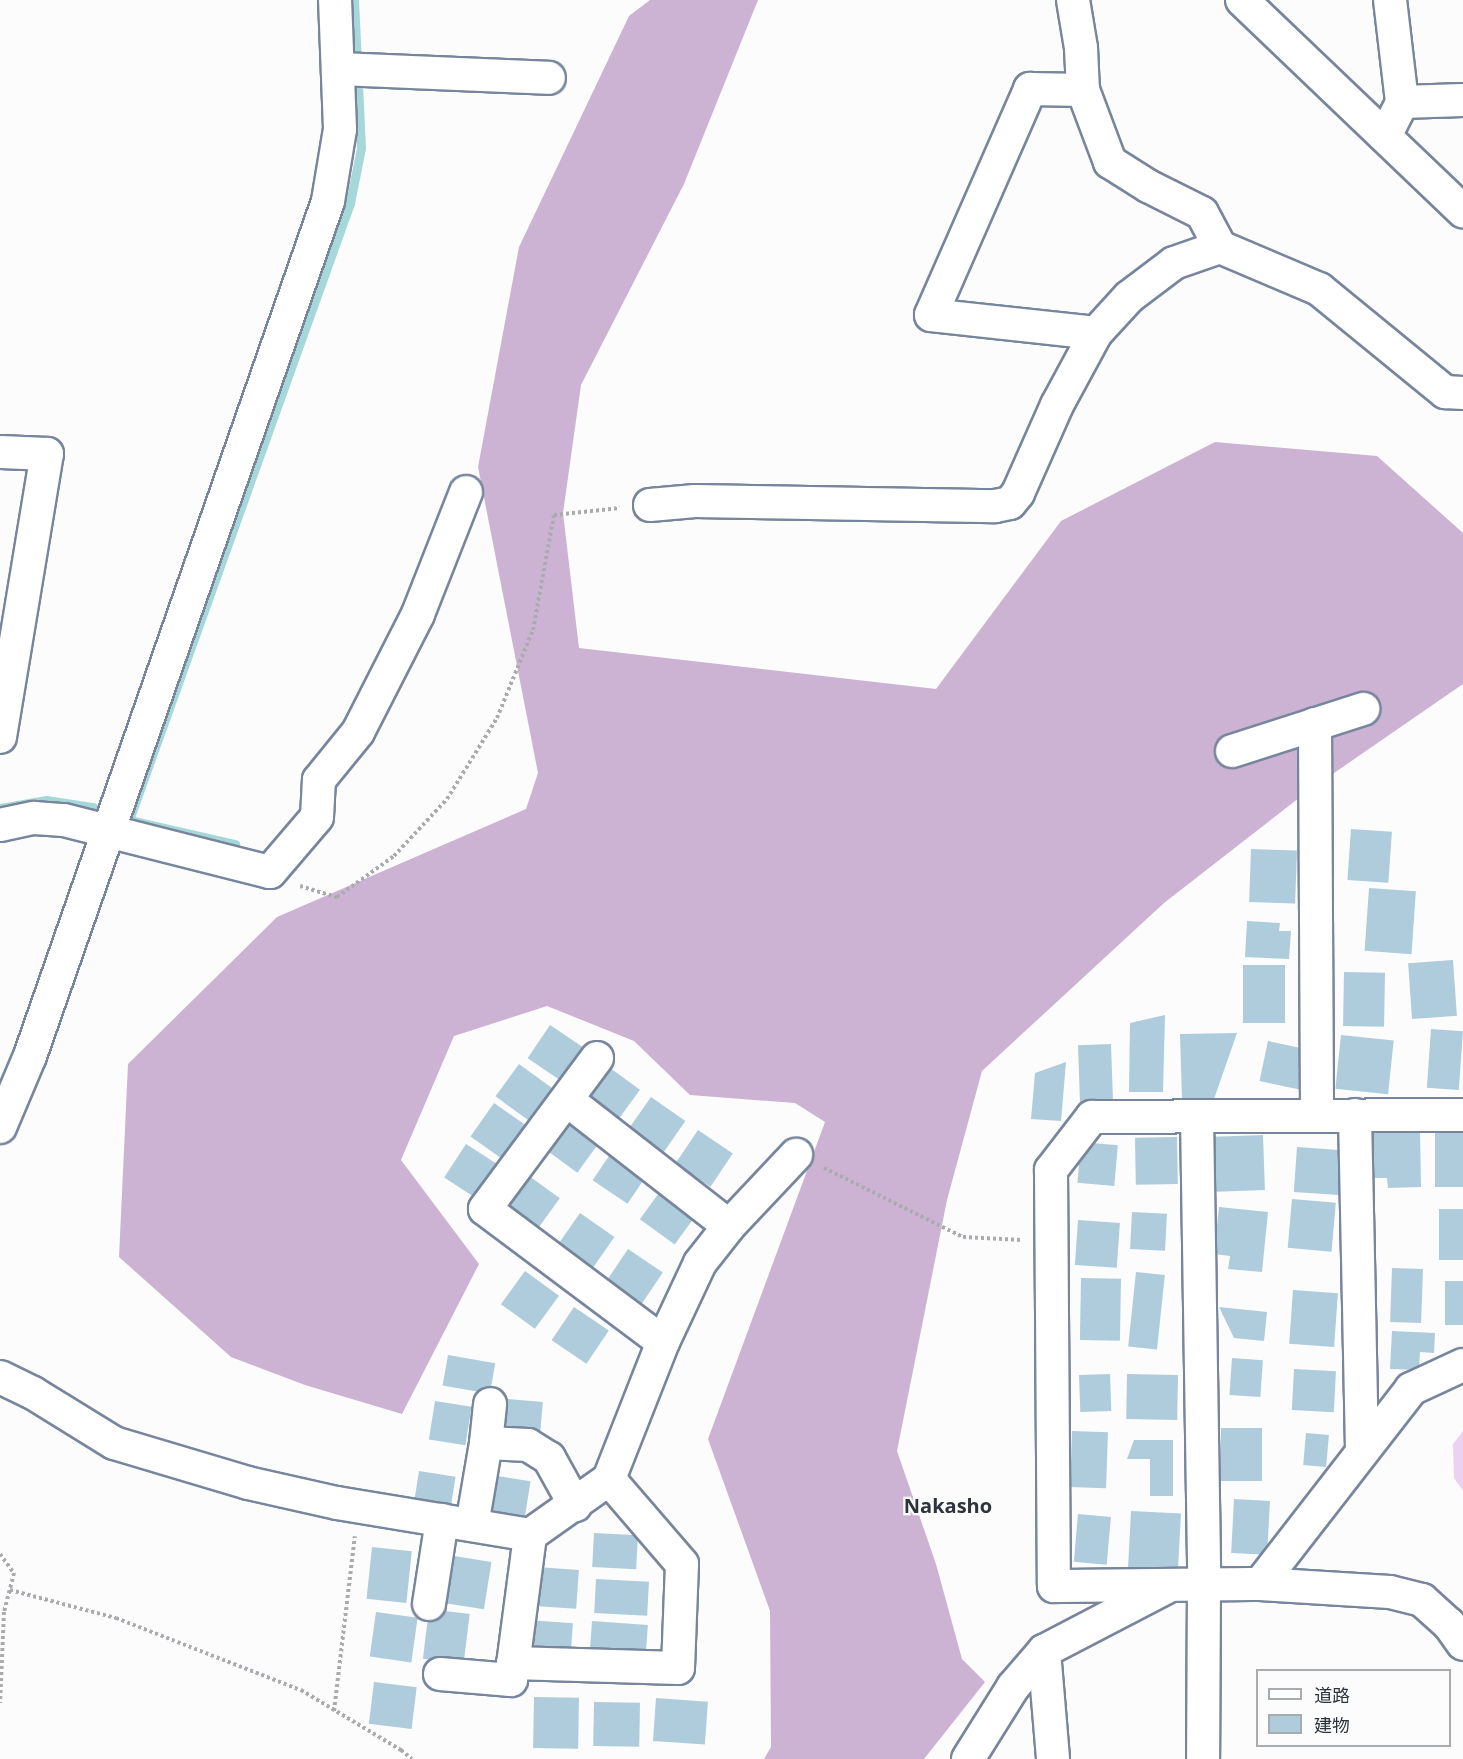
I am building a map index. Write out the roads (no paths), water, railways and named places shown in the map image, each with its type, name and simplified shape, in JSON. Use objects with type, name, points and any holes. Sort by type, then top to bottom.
[{"type":"street","points":[[0,1126],[30,1056],[328,201],[351,70],[335,0]]},
{"type":"street","points":[[1073,0],[1081,48],[1083,90],[1110,162],[1148,186],[1202,213],[1220,247],[1320,289],[1445,392],[1463,393]]},
{"type":"street","points":[[1242,0],[1463,211]]},
{"type":"street","points":[[1385,136],[1402,102],[1390,0]]},
{"type":"street","points":[[351,70],[549,78]]},
{"type":"street","points":[[1083,90],[1030,89],[931,315],[1096,333]]},
{"type":"street","points":[[1402,102],[1463,100]]},
{"type":"street","points":[[650,505],[695,501],[995,506],[1010,503],[1018,493],[1057,405],[1096,333],[1129,297],[1173,264],[1220,247]]},
{"type":"street","points":[[0,737],[47,454],[1,452]]},
{"type":"street","points":[[0,825],[34,818],[64,820],[108,833],[270,872],[317,817],[319,780],[358,732],[418,614],[466,492]]},
{"type":"street","points":[[1232,751],[1363,709]]},
{"type":"street","points":[[1315,724],[1317,1115]]},
{"type":"street","points":[[597,1058],[485,1209],[663,1342]]},
{"type":"street","points":[[567,1100],[729,1226]]},
{"type":"street","points":[[1355,1115],[1362,1451]]},
{"type":"street","points":[[1463,1115],[1092,1117],[1051,1170],[1054,1586],[1260,1584],[1390,1592],[1422,1600],[1449,1624],[1463,1644]]},
{"type":"street","points":[[1197,1116],[1204,1585],[1203,1759]]},
{"type":"street","points":[[0,1377],[33,1393],[114,1443],[248,1483],[359,1506],[530,1534],[575,1505],[609,1479],[663,1342],[700,1263],[729,1226],[796,1155]]},
{"type":"street","points":[[1260,1584],[1411,1389],[1463,1365]]},
{"type":"street","points":[[472,1525],[490,1404]]},
{"type":"street","points":[[486,1443],[528,1445],[549,1458],[575,1505]]},
{"type":"street","points":[[513,1663],[678,1668],[682,1564],[609,1479]]},
{"type":"street","points":[[429,1604],[441,1520]]},
{"type":"street","points":[[440,1674],[511,1680],[530,1534]]},
{"type":"street","points":[[968,1759],[1013,1687],[1044,1650],[1171,1585]]},
{"type":"street","points":[[1044,1650],[1053,1759]]},
{"type":"waterway","points":[[126,819],[129,820],[350,203],[361,148],[354,0]]},
{"type":"waterway","points":[[0,808],[46,800],[93,807]]},
{"type":"waterway","points":[[129,820],[235,844]]},
{"type":"district","name":"Nakasho","points":[[948,1505]]}]
